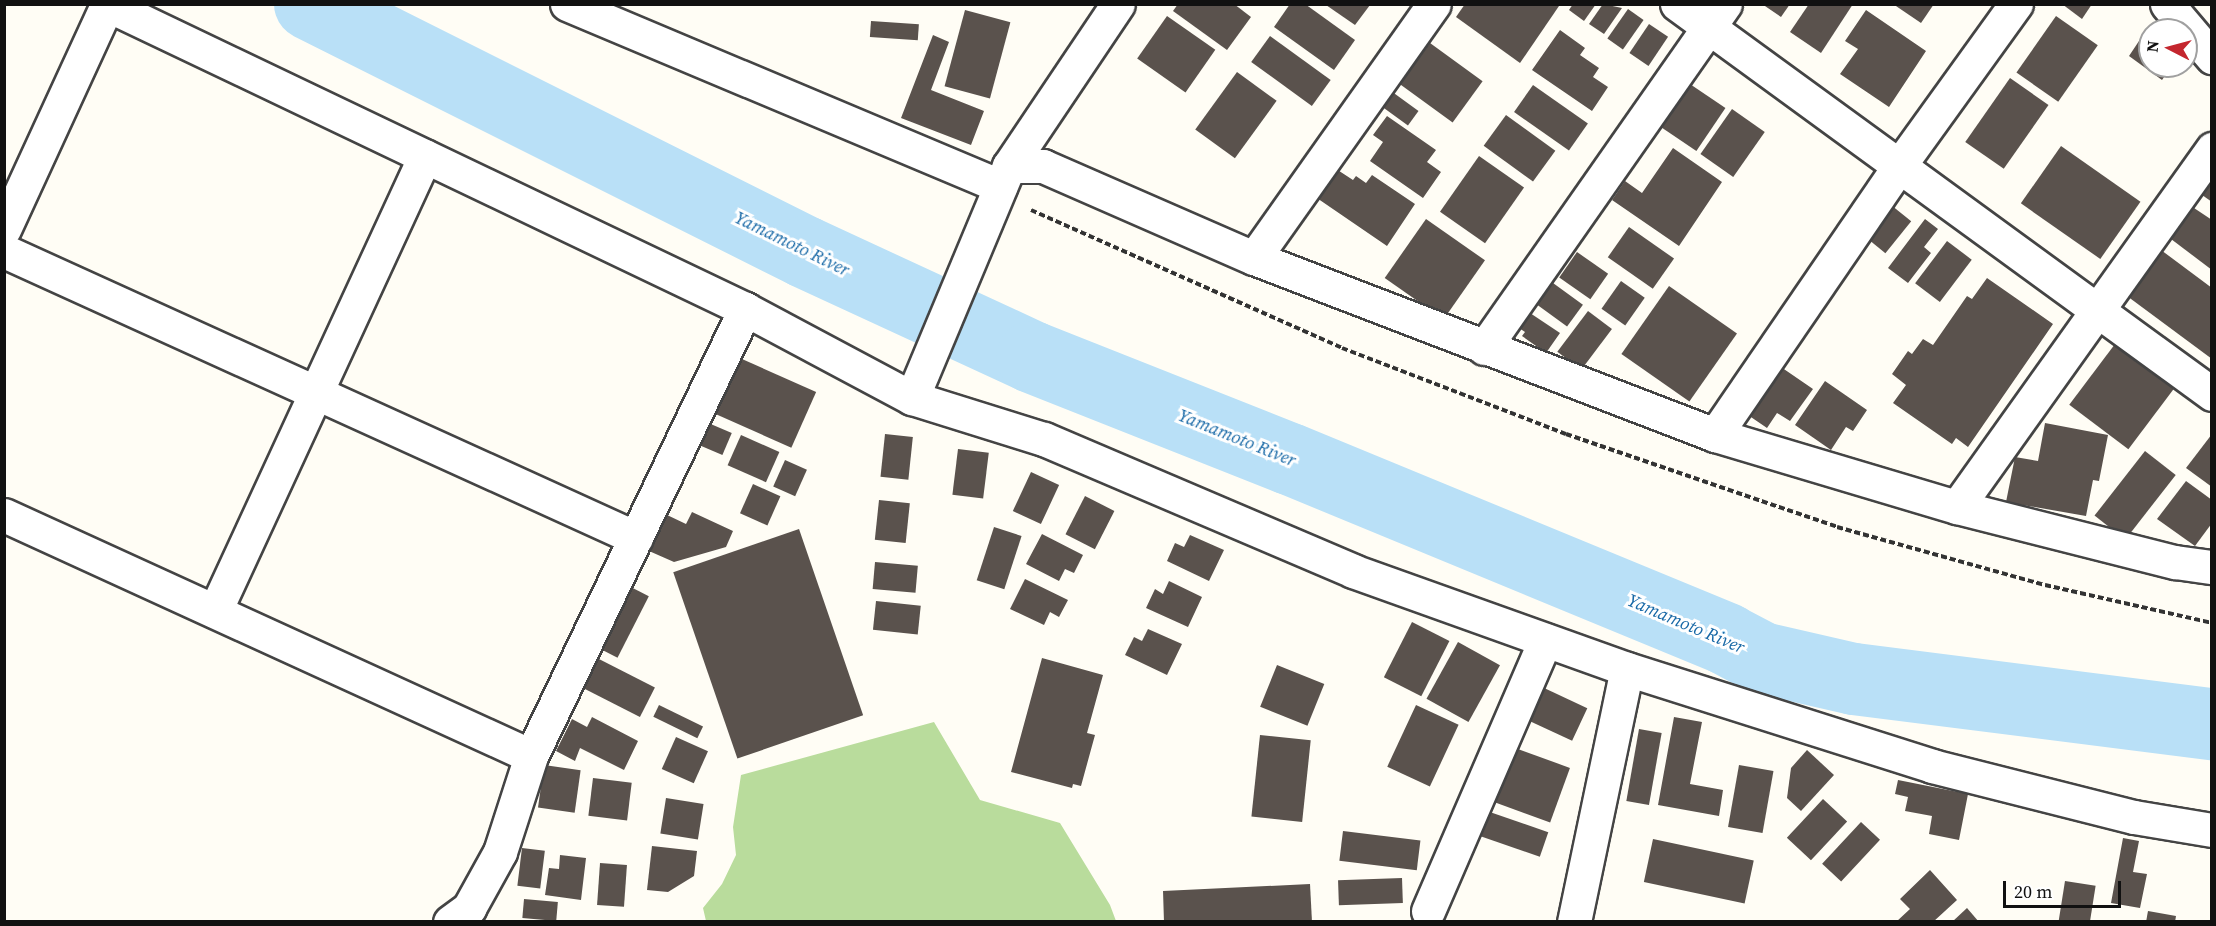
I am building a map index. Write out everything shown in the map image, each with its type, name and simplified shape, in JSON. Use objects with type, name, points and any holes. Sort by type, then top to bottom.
[{"type":"street","points":[[567,4],[1000,186],[1043,166],[1254,258],[1715,435],[1957,507],[2175,562],[2211,567]]},
{"type":"street","points":[[917,387],[1000,186],[1118,4]]},
{"type":"street","points":[[1254,258],[1434,4]]},
{"type":"street","points":[[1677,4],[1717,16],[1899,166],[2211,394]]},
{"type":"street","points":[[1715,435],[1899,166],[2016,4]]},
{"type":"street","points":[[2167,4],[2211,57]]},
{"type":"street","points":[[4,229],[106,5],[745,309],[917,387],[1353,571],[1627,669],[1932,766],[2134,817],[2211,830]]},
{"type":"street","points":[[1484,348],[1717,16]]},
{"type":"street","points":[[1957,507],[2211,150]]},
{"type":"street","points":[[215,611],[314,392],[425,156]]},
{"type":"street","points":[[4,251],[636,538]]},
{"type":"street","points":[[450,921],[469,908],[500,852],[531,756],[745,309]]},
{"type":"street","points":[[4,514],[531,756]]},
{"type":"street","points":[[1428,910],[1545,640]]},
{"type":"street","points":[[1574,921],[1627,669]]},
{"type":"green space","points":[[934,722],[980,800],[1060,823],[1110,905],[1116,921],[706,921],[703,908],[722,884],[736,855],[733,827],[741,775]]},
{"type":"building","points":[[1178,4],[1234,4],[1251,17],[1227,50],[1173,11]]},
{"type":"building","points":[[1290,4],[1305,4],[1355,40],[1334,70],[1274,27]]},
{"type":"building","points":[[1465,4],[1557,4],[1559,6],[1520,63],[1456,17]]},
{"type":"building","points":[[1573,4],[1596,4],[1584,21],[1569,10]]},
{"type":"building","points":[[1603,4],[1622,8],[1604,34],[1589,24]]},
{"type":"building","points":[[1762,4],[1790,4],[1781,17]]},
{"type":"building","points":[[1809,4],[1853,4],[1821,53],[1790,32]]},
{"type":"building","points":[[1893,4],[1934,4],[1921,23]]},
{"type":"building","points":[[2062,4],[2092,4],[2082,19]]},
{"type":"building","points":[[1326,5],[1370,5],[1355,25]]},
{"type":"building","points":[[1628,9],[1644,20],[1623,49],[1607,38]]},
{"type":"building","points":[[965,10],[1010,22],[990,98],[945,86]]},
{"type":"building","points":[[1866,10],[1926,51],[1889,107],[1840,74],[1858,49],[1845,41]]},
{"type":"building","points":[[1167,16],[1215,50],[1186,92],[1137,59]]},
{"type":"building","points":[[2056,16],[2098,45],[2058,102],[2016,73]]},
{"type":"building","points":[[871,21],[919,24],[918,40],[870,37]]},
{"type":"building","points":[[1649,24],[1668,37],[1648,66],[1629,53]]},
{"type":"building","points":[[1560,30],[1585,48],[1580,55],[1599,68],[1593,77],[1608,87],[1592,111],[1532,70]]},
{"type":"building","points":[[933,35],[949,42],[931,90],[984,111],[971,145],[901,118]]},
{"type":"building","points":[[1270,36],[1331,80],[1312,106],[1251,62]]},
{"type":"building","points":[[2138,42],[2138,63],[2129,56]]},
{"type":"building","points":[[1430,43],[1483,81],[1453,122],[1400,84]]},
{"type":"building","points":[[1237,72],[1277,101],[1235,158],[1195,129]]},
{"type":"building","points":[[2010,78],[2049,105],[2004,169],[1965,142]]},
{"type":"building","points":[[1684,80],[1725,108],[1696,151],[1655,123]]},
{"type":"building","points":[[1533,85],[1588,123],[1569,150],[1514,112]]},
{"type":"building","points":[[1391,91],[1419,111],[1408,126],[1380,106]]},
{"type":"building","points":[[1732,109],[1765,132],[1733,177],[1700,154]]},
{"type":"building","points":[[1506,115],[1555,151],[1533,182],[1484,146]]},
{"type":"building","points":[[1387,116],[1436,150],[1427,162],[1441,172],[1423,198],[1370,161],[1383,142],[1373,135]]},
{"type":"building","points":[[2061,146],[2140,202],[2100,259],[2021,203]]},
{"type":"building","points":[[1673,148],[1722,182],[1679,246],[1612,200],[1625,181],[1642,193]]},
{"type":"building","points":[[1479,156],[1524,188],[1485,243],[1440,212]]},
{"type":"building","points":[[1330,165],[1353,180],[1356,176],[1366,183],[1372,175],[1415,204],[1387,246],[1311,194]]},
{"type":"building","points":[[2212,168],[2212,202],[2195,190]]},
{"type":"building","points":[[1891,205],[1911,221],[1885,253],[1865,237]]},
{"type":"building","points":[[2194,208],[2212,220],[2212,270],[2171,239]]},
{"type":"building","points":[[1426,219],[1485,260],[1444,319],[1385,278]]},
{"type":"building","points":[[1925,219],[1938,229],[1924,247],[1931,253],[1908,283],[1888,268]]},
{"type":"building","points":[[1629,227],[1674,259],[1653,289],[1608,257]]},
{"type":"building","points":[[1947,241],[1972,260],[1940,302],[1915,283]]},
{"type":"building","points":[[2161,250],[2212,288],[2212,359],[2127,296]]},
{"type":"building","points":[[1577,252],[1608,274],[1590,299],[1559,277]]},
{"type":"building","points":[[1987,278],[2053,324],[1968,447],[1956,438],[1952,444],[1893,403],[1906,385],[1892,374],[1908,351],[1912,354],[1923,339],[1933,345],[1967,296],[1972,299]]},
{"type":"building","points":[[1621,281],[1645,298],[1625,325],[1601,309]]},
{"type":"building","points":[[1553,283],[1583,305],[1567,327],[1537,305]]},
{"type":"building","points":[[1669,286],[1737,334],[1689,402],[1621,354]]},
{"type":"building","points":[[1588,311],[1612,329],[1581,370],[1557,352]]},
{"type":"building","points":[[1530,313],[1560,333],[1546,353],[1522,336],[1525,332],[1519,328]]},
{"type":"building","points":[[2115,344],[2174,389],[2128,449],[2069,405]]},
{"type":"building","points":[[733,355],[816,392],[791,448],[708,411]]},
{"type":"building","points":[[1778,365],[1813,389],[1790,421],[1777,413],[1767,428],[1745,413]]},
{"type":"building","points":[[1825,381],[1867,410],[1853,431],[1846,427],[1831,450],[1795,425]]},
{"type":"building","points":[[706,422],[732,433],[722,455],[697,444]]},
{"type":"building","points":[[2045,423],[2108,435],[2099,481],[2093,480],[2086,516],[2006,502],[2015,457],[2038,461]]},
{"type":"building","points":[[885,434],[913,437],[908,480],[881,477]]},
{"type":"building","points":[[2212,434],[2212,487],[2186,468]]},
{"type":"building","points":[[741,435],[779,452],[766,482],[728,465]]},
{"type":"building","points":[[958,449],[989,453],[983,498],[952,495]]},
{"type":"building","points":[[2145,451],[2176,475],[2125,540],[2095,516]]},
{"type":"building","points":[[785,460],[807,470],[795,496],[773,486]]},
{"type":"building","points":[[1031,472],[1059,485],[1041,524],[1013,511]]},
{"type":"building","points":[[2186,481],[2212,500],[2212,523],[2195,546],[2157,519]]},
{"type":"building","points":[[753,484],[780,496],[767,525],[740,513]]},
{"type":"building","points":[[1085,496],[1114,511],[1095,549],[1065,534]]},
{"type":"building","points":[[879,500],[910,503],[906,543],[875,540]]},
{"type":"building","points":[[692,512],[733,531],[726,547],[674,562],[649,551],[665,514],[686,524]]},
{"type":"building","points":[[994,527],[1022,536],[1004,589],[977,580]]},
{"type":"building","points":[[799,529],[863,715],[737,759],[673,572]]},
{"type":"building","points":[[1042,534],[1083,555],[1074,573],[1065,569],[1059,581],[1026,564]]},
{"type":"building","points":[[1190,535],[1224,550],[1209,581],[1167,561],[1175,543],[1184,547]]},
{"type":"building","points":[[875,562],[918,566],[915,593],[873,589]]},
{"type":"building","points":[[1025,579],[1068,600],[1059,617],[1050,612],[1044,625],[1010,609]]},
{"type":"building","points":[[1169,581],[1202,597],[1188,627],[1146,608],[1155,589],[1163,594]]},
{"type":"building","points":[[623,583],[649,596],[618,658],[592,644]]},
{"type":"building","points":[[876,601],[921,606],[918,635],[873,630]]},
{"type":"building","points":[[1412,622],[1449,641],[1421,696],[1384,677]]},
{"type":"building","points":[[1148,629],[1182,644],[1167,675],[1125,655],[1134,637],[1142,641]]},
{"type":"building","points":[[1458,642],[1500,665],[1468,722],[1426,699]]},
{"type":"building","points":[[597,658],[655,688],[640,717],[582,687]]},
{"type":"building","points":[[1042,658],[1103,675],[1087,733],[1095,735],[1081,786],[1073,784],[1072,788],[1011,772]]},
{"type":"building","points":[[1277,665],[1324,684],[1307,726],[1260,707]]},
{"type":"building","points":[[1542,687],[1587,708],[1572,741],[1527,720]]},
{"type":"building","points":[[659,705],[703,726],[697,738],[653,717]]},
{"type":"building","points":[[1416,705],[1459,725],[1430,786],[1387,767]]},
{"type":"building","points":[[592,717],[638,741],[624,770],[580,748],[575,761],[556,751],[572,719],[587,727]]},
{"type":"building","points":[[1674,717],[1702,722],[1690,784],[1723,790],[1719,816],[1658,805]]},
{"type":"building","points":[[1639,729],[1662,733],[1649,805],[1626,801]]},
{"type":"building","points":[[1260,735],[1311,740],[1302,822],[1251,817]]},
{"type":"building","points":[[676,737],[708,751],[694,783],[662,769]]},
{"type":"building","points":[[1507,745],[1570,768],[1550,822],[1487,800]]},
{"type":"building","points":[[1807,750],[1834,775],[1801,811],[1787,798],[1791,768]]},
{"type":"building","points":[[544,765],[581,770],[575,813],[538,808]]},
{"type":"building","points":[[1739,765],[1773,771],[1763,833],[1728,827]]},
{"type":"building","points":[[593,778],[632,783],[627,820],[588,816]]},
{"type":"building","points":[[1898,780],[1968,794],[1959,840],[1929,834],[1932,816],[1905,811],[1908,797],[1895,794]]},
{"type":"building","points":[[666,798],[704,804],[698,840],[660,834]]},
{"type":"building","points":[[1823,799],[1847,822],[1811,860],[1787,838]]},
{"type":"building","points":[[1484,810],[1548,832],[1540,857],[1476,835]]},
{"type":"building","points":[[1861,822],[1880,840],[1841,881],[1822,864]]},
{"type":"building","points":[[1343,831],[1420,841],[1417,870],[1339,861]]},
{"type":"building","points":[[2123,838],[2139,841],[2133,872],[2147,874],[2140,908],[2111,903]]},
{"type":"building","points":[[1653,839],[1754,860],[1745,903],[1644,882]]},
{"type":"building","points":[[652,846],[697,851],[694,876],[668,892],[647,890]]},
{"type":"building","points":[[522,848],[545,851],[540,889],[517,886]]},
{"type":"building","points":[[560,855],[586,858],[581,900],[545,895],[549,868],[559,869]]},
{"type":"building","points":[[600,863],[627,865],[624,907],[597,905]]},
{"type":"building","points":[[1930,870],[1957,900],[1933,922],[1896,922],[1910,909],[1900,899]]},
{"type":"building","points":[[1402,878],[1403,903],[1339,905],[1338,880]]},
{"type":"building","points":[[2065,881],[2096,886],[2090,922],[2059,921]]},
{"type":"building","points":[[1310,884],[1312,922],[1164,922],[1163,891]]},
{"type":"building","points":[[524,899],[558,902],[556,921],[522,918]]},
{"type":"building","points":[[1967,908],[1979,922],[1952,922]]},
{"type":"building","points":[[2148,911],[2176,916],[2175,922],[2146,922]]},
{"type":"waterway","name":"Yamamoto River","points":[[310,4],[805,252],[1032,357],[1290,459],[1726,639],[1762,658],[1854,679],[2212,724]]}]
